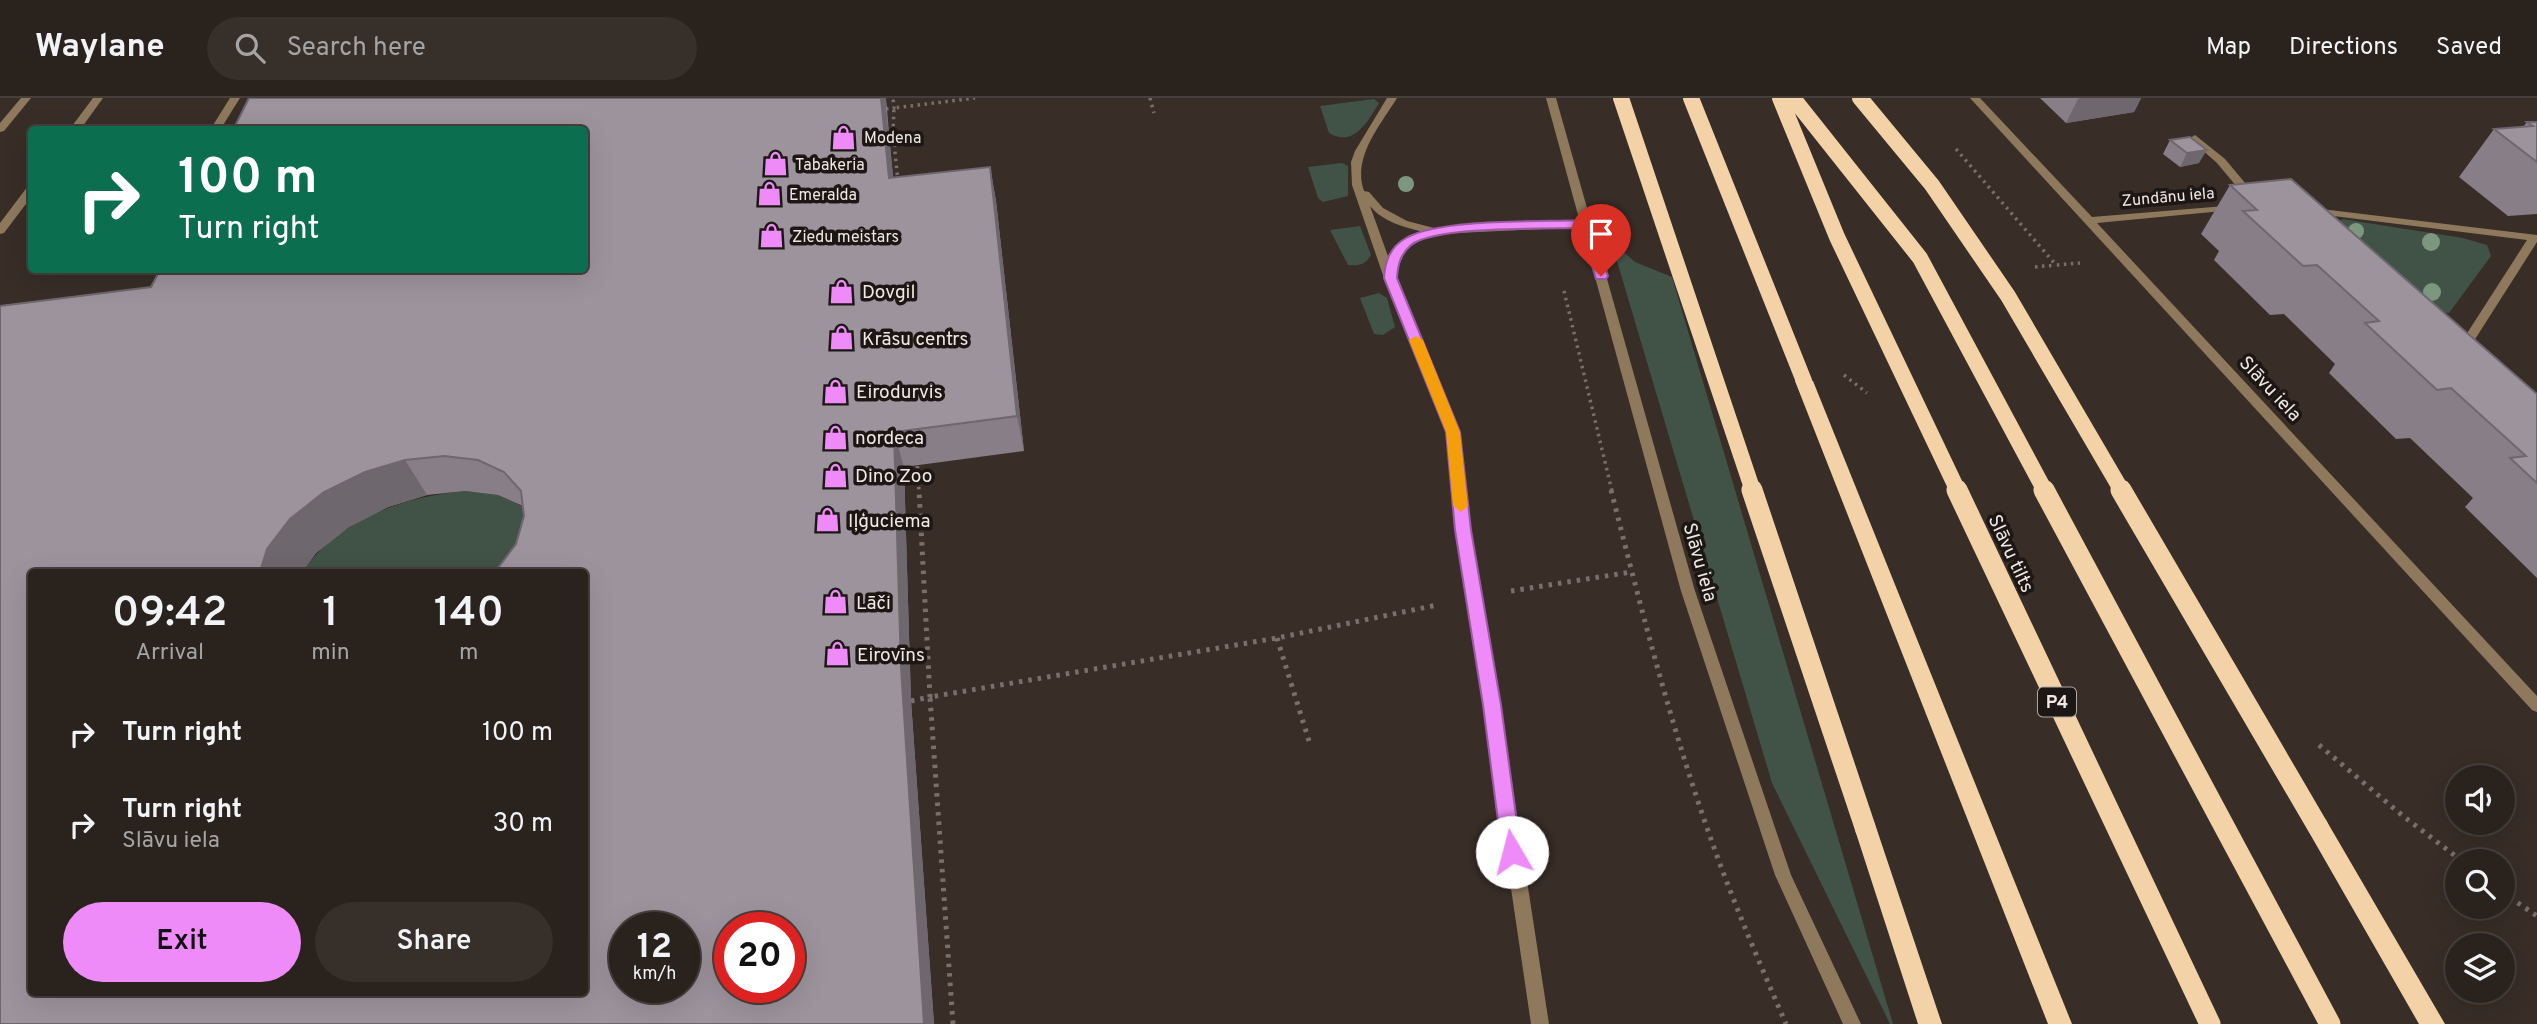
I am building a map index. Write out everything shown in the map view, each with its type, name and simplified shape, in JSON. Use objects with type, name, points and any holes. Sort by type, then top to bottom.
[{"type":"highway","points":[[1620,98],[1930,1024]]},
{"type":"highway","points":[[1691,98],[2060,1024]]},
{"type":"highway","name":"Slāvu tilts","points":[[1780,98],[1837,237],[2210,1024]]},
{"type":"highway","points":[[1793,98],[1920,258],[2330,1024]]},
{"type":"highway","points":[[1860,98],[1932,186],[2008,296],[2434,1024]]},
{"type":"street","points":[[0,129],[26,98]]},
{"type":"street","points":[[78,126],[98,98]]},
{"type":"street","points":[[218,126],[235,98]]},
{"type":"street","points":[[1392,98],[1360,151],[1356,162],[1357,185],[1390,278],[1453,432],[1473,597],[1492,705],[1539,1024]]},
{"type":"street","name":"Slāvu iela","points":[[1551,98],[1688,591],[1783,874],[1852,1024]]},
{"type":"street","name":"Slāvu iela","points":[[1975,98],[2537,706]]},
{"type":"street","name":"Zundānu iela","points":[[2089,221],[2258,205],[2221,161],[2195,138]]},
{"type":"street","points":[[1357,185],[1379,209],[1403,223],[1434,231],[1587,224]]},
{"type":"street","points":[[0,231],[28,193]]},
{"type":"street","points":[[2312,227],[2303,214],[2535,238],[2458,356]]},
{"type":"street","points":[[1390,278],[1392,259],[1408,241],[1434,231]]},
{"type":"street","points":[[2448,346],[2468,365]]},
{"type":"path","points":[[893,98],[892,132],[898,183]]},
{"type":"path","points":[[886,109],[975,98]]},
{"type":"path","points":[[1150,98],[1154,113]]},
{"type":"path","points":[[1948,140],[2056,265],[2092,262]]},
{"type":"path","points":[[1564,290],[1630,572],[1702,815],[1786,1024]]},
{"type":"path","points":[[916,452],[953,1024]]},
{"type":"path","points":[[911,701],[1277,638],[1473,597],[1630,572]]},
{"type":"path","points":[[1277,638],[1309,741]]},
{"type":"path","points":[[2515,901],[2537,916]]},
{"type":"green space","points":[[1374,99],[1379,103],[1353,135],[1338,137],[1329,133],[1320,106]]},
{"type":"green space","points":[[1342,163],[1348,166],[1348,196],[1323,202],[1318,198],[1308,167]]},
{"type":"green space","points":[[2342,219],[2463,238],[2487,245],[2491,256],[2449,313],[2428,310],[2333,227]]},
{"type":"green space","points":[[1360,226],[1371,255],[1361,264],[1348,265],[1330,230]]},
{"type":"green space","points":[[1611,241],[1635,262],[1672,277],[1893,1024],[1890,1024],[1772,783]]},
{"type":"green space","points":[[1379,293],[1387,298],[1395,327],[1383,335],[1374,334],[1360,298]]},
{"type":"green space","points":[[465,491],[498,495],[524,507],[537,569],[304,569],[335,538],[374,514],[396,505]]},
{"type":"building","points":[[249,98],[881,98],[889,178],[990,167],[1017,416],[894,432],[901,667],[924,1024],[0,1024],[0,306],[151,287],[158,273],[588,273],[588,126],[235,126]]},
{"type":"building","points":[[2527,122],[2537,122],[2537,162],[2494,129],[2533,126]]},
{"type":"building","points":[[2190,137],[2207,150],[2187,153],[2170,140]]},
{"type":"building","points":[[2291,179],[2537,394],[2537,483],[2510,458],[2526,456],[2451,388],[2437,390],[2365,323],[2379,321],[2317,265],[2303,266],[2243,211],[2257,210],[2230,185]]},
{"type":"slow traffic","points":[[1416,340],[1453,432],[1461,506]]},
{"type":"place","name":"Modena","points":[[844,137]]},
{"type":"place","name":"Tabakeria","points":[[775,164]]},
{"type":"place","name":"Emeralda","points":[[769,194]]},
{"type":"place","name":"Ziedu meistars","points":[[772,236]]},
{"type":"place","name":"Dovgil","points":[[842,291]]},
{"type":"place","name":"Krāsu centrs","points":[[842,338]]},
{"type":"place","name":"Eirodurvis","points":[[836,391]]},
{"type":"place","name":"nordeca","points":[[835,437]]},
{"type":"place","name":"Dino Zoo","points":[[835,475]]},
{"type":"place","name":"Iļģuciema","points":[[828,520]]},
{"type":"place","name":"Lāči","points":[[836,602]]},
{"type":"place","name":"Eirovīns","points":[[837,654]]},
{"type":"route","points":[[1512,852],[1492,705],[1463,530],[1453,432],[1390,278],[1392,259],[1408,241],[1434,231],[1548,223],[1587,224],[1601,276]]}]
